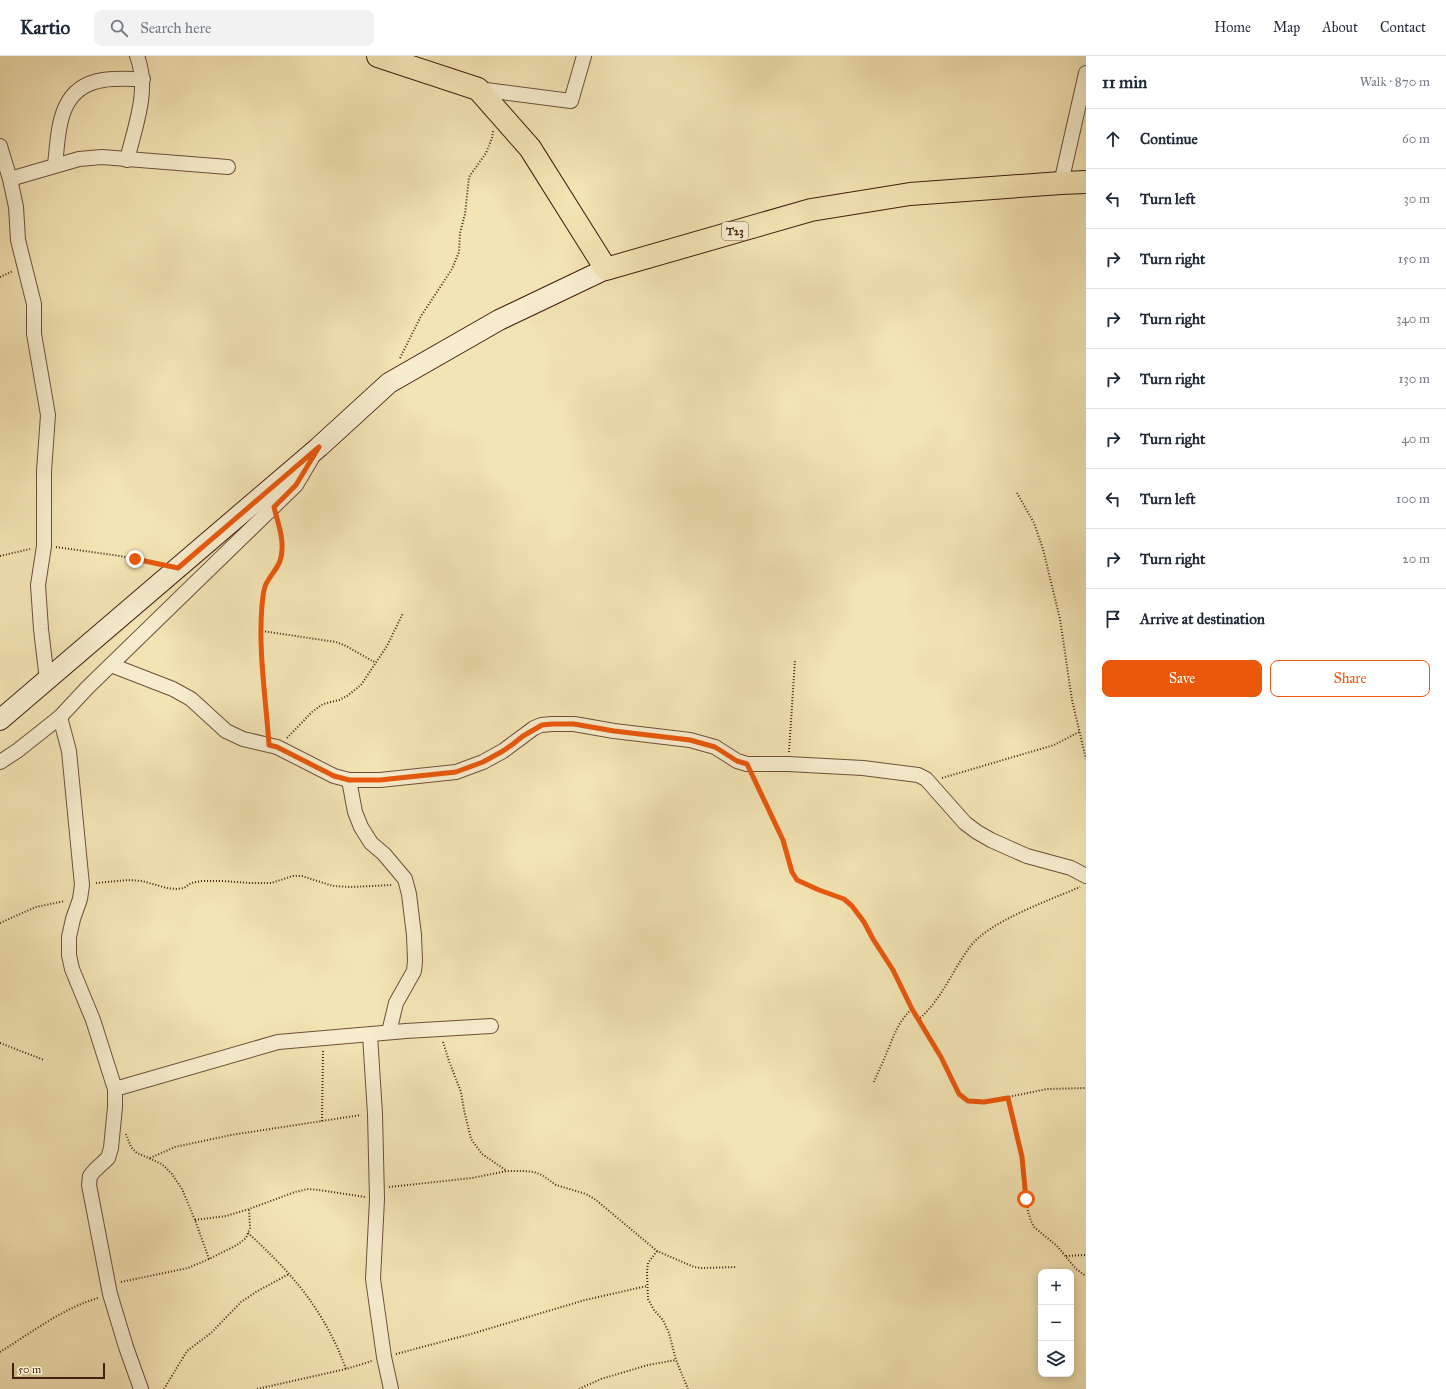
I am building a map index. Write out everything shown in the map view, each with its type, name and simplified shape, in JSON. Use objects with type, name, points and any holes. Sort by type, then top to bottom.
[{"type":"main road","points":[[0,720],[319,447],[389,383],[499,320],[606,269],[530,148],[478,89],[378,56]]},
{"type":"main road","name":"T23","points":[[606,269],[811,210],[910,194],[1086,182]]},
{"type":"street","points":[[127,160],[142,100],[143,79],[137,56]]},
{"type":"street","points":[[478,89],[571,101],[584,56]]},
{"type":"street","points":[[1061,183],[1086,73]]},
{"type":"street","points":[[55,165],[59,132],[66,105],[72,95],[80,88],[90,83],[104,79],[143,79]]},
{"type":"street","points":[[0,146],[10,179],[16,208],[18,240],[34,304],[34,334],[48,415],[44,471],[44,546],[38,585],[47,680]]},
{"type":"street","points":[[10,179],[78,159],[102,158],[228,167]]},
{"type":"street","points":[[0,762],[17,751],[60,717],[111,665],[274,507],[296,485],[319,447]]},
{"type":"street","points":[[111,665],[173,689],[190,699],[226,731],[243,739],[273,746],[334,776],[349,780],[380,780],[456,772],[483,762],[503,751],[534,728],[552,724],[574,724],[614,731],[690,740],[715,747],[737,761],[747,764],[788,764],[888,770],[918,775],[930,783],[965,823],[977,832],[1027,856],[1071,868],[1086,876]]},
{"type":"street","points":[[60,717],[69,751],[81,892],[73,919],[69,955],[72,969],[93,1020],[115,1088],[115,1107],[111,1148],[108,1158],[90,1176],[89,1184],[109,1289],[126,1347],[141,1389]]},
{"type":"street","points":[[349,780],[355,812],[361,827],[371,843],[398,869],[407,885],[414,935],[415,966],[409,982],[396,1003],[389,1032]]},
{"type":"street","points":[[115,1088],[278,1042],[370,1035],[389,1032],[491,1026]]},
{"type":"street","points":[[370,1035],[375,1114],[376,1194],[373,1279],[384,1357],[391,1389]]},
{"type":"path","points":[[389,383],[421,316],[452,269],[459,252],[460,233],[465,214],[469,177],[486,153],[494,129]]},
{"type":"path","points":[[1018,493],[1034,523],[1044,549],[1060,619],[1072,700],[1086,759]]},
{"type":"path","points":[[273,746],[262,631],[264,589],[280,560],[282,550],[280,531],[274,507]]},
{"type":"path","points":[[0,556],[44,546],[120,556],[178,568]]},
{"type":"path","points":[[273,746],[323,704],[343,698],[361,686],[387,646],[403,613]]},
{"type":"path","points":[[262,631],[336,642],[346,646],[376,664]]},
{"type":"path","points":[[788,764],[795,660]]},
{"type":"path","points":[[930,783],[949,775],[1054,745],[1080,731]]},
{"type":"path","points":[[747,764],[783,840],[792,872],[797,880],[844,899],[852,906],[864,922],[893,970],[912,1009],[941,1057],[955,1087],[962,1098],[968,1101],[984,1102],[1047,1089],[1086,1088]]},
{"type":"path","points":[[0,923],[36,907],[109,881],[142,881],[167,888],[177,889],[184,888],[191,883],[202,881],[271,883],[293,876],[302,876],[333,886],[351,887],[407,885]]},
{"type":"path","points":[[918,1020],[930,1010],[938,1000],[969,947],[979,937],[1011,918],[1086,885]]},
{"type":"path","points":[[874,1082],[893,1035],[905,1015],[912,1009]]},
{"type":"path","points":[[440,1029],[448,1061],[461,1092],[472,1139],[482,1154],[507,1171]]},
{"type":"path","points":[[322,1121],[324,1038]]},
{"type":"path","points":[[0,1043],[44,1060]]},
{"type":"path","points":[[1008,1098],[1022,1157],[1028,1211],[1031,1221],[1034,1227],[1057,1246],[1076,1269],[1086,1276]]},
{"type":"path","points":[[150,1158],[175,1147],[231,1135],[375,1114]]},
{"type":"path","points":[[125,1129],[131,1147],[137,1153],[162,1164],[172,1174],[182,1189],[196,1220],[209,1259]]},
{"type":"path","points":[[196,1220],[226,1216],[283,1196],[308,1190],[376,1194],[507,1171],[524,1171],[534,1172],[556,1185],[586,1194],[606,1207],[657,1251],[698,1268],[737,1267]]},
{"type":"path","points":[[0,1352],[68,1310],[109,1289],[188,1268],[237,1245],[246,1238],[250,1228],[249,1209]]},
{"type":"path","points":[[248,1233],[289,1274],[314,1305],[340,1352],[346,1369]]},
{"type":"path","points":[[657,1251],[648,1263],[647,1286],[650,1304],[660,1315],[669,1333],[676,1360],[688,1389]]},
{"type":"path","points":[[1066,1256],[1086,1255]]},
{"type":"path","points":[[164,1389],[187,1351],[211,1333],[241,1302],[289,1274]]},
{"type":"path","points":[[256,1389],[346,1369],[585,1300],[647,1286]]},
{"type":"path","points":[[579,1389],[601,1379],[648,1365],[676,1360]]},
{"type":"route","points":[[135,559],[178,568],[319,447],[296,485],[274,507],[282,541],[282,550],[277,568],[266,583],[262,606],[262,646],[269,745],[277,747],[334,776],[349,780],[380,780],[456,772],[483,762],[503,751],[534,728],[552,724],[574,724],[705,743],[715,747],[737,761],[747,764],[755,778],[783,840],[790,860],[792,872],[797,880],[806,885],[844,899],[852,906],[864,922],[893,970],[912,1009],[941,1057],[955,1087],[962,1098],[968,1101],[984,1102],[1008,1098],[1022,1157],[1026,1199]]}]
